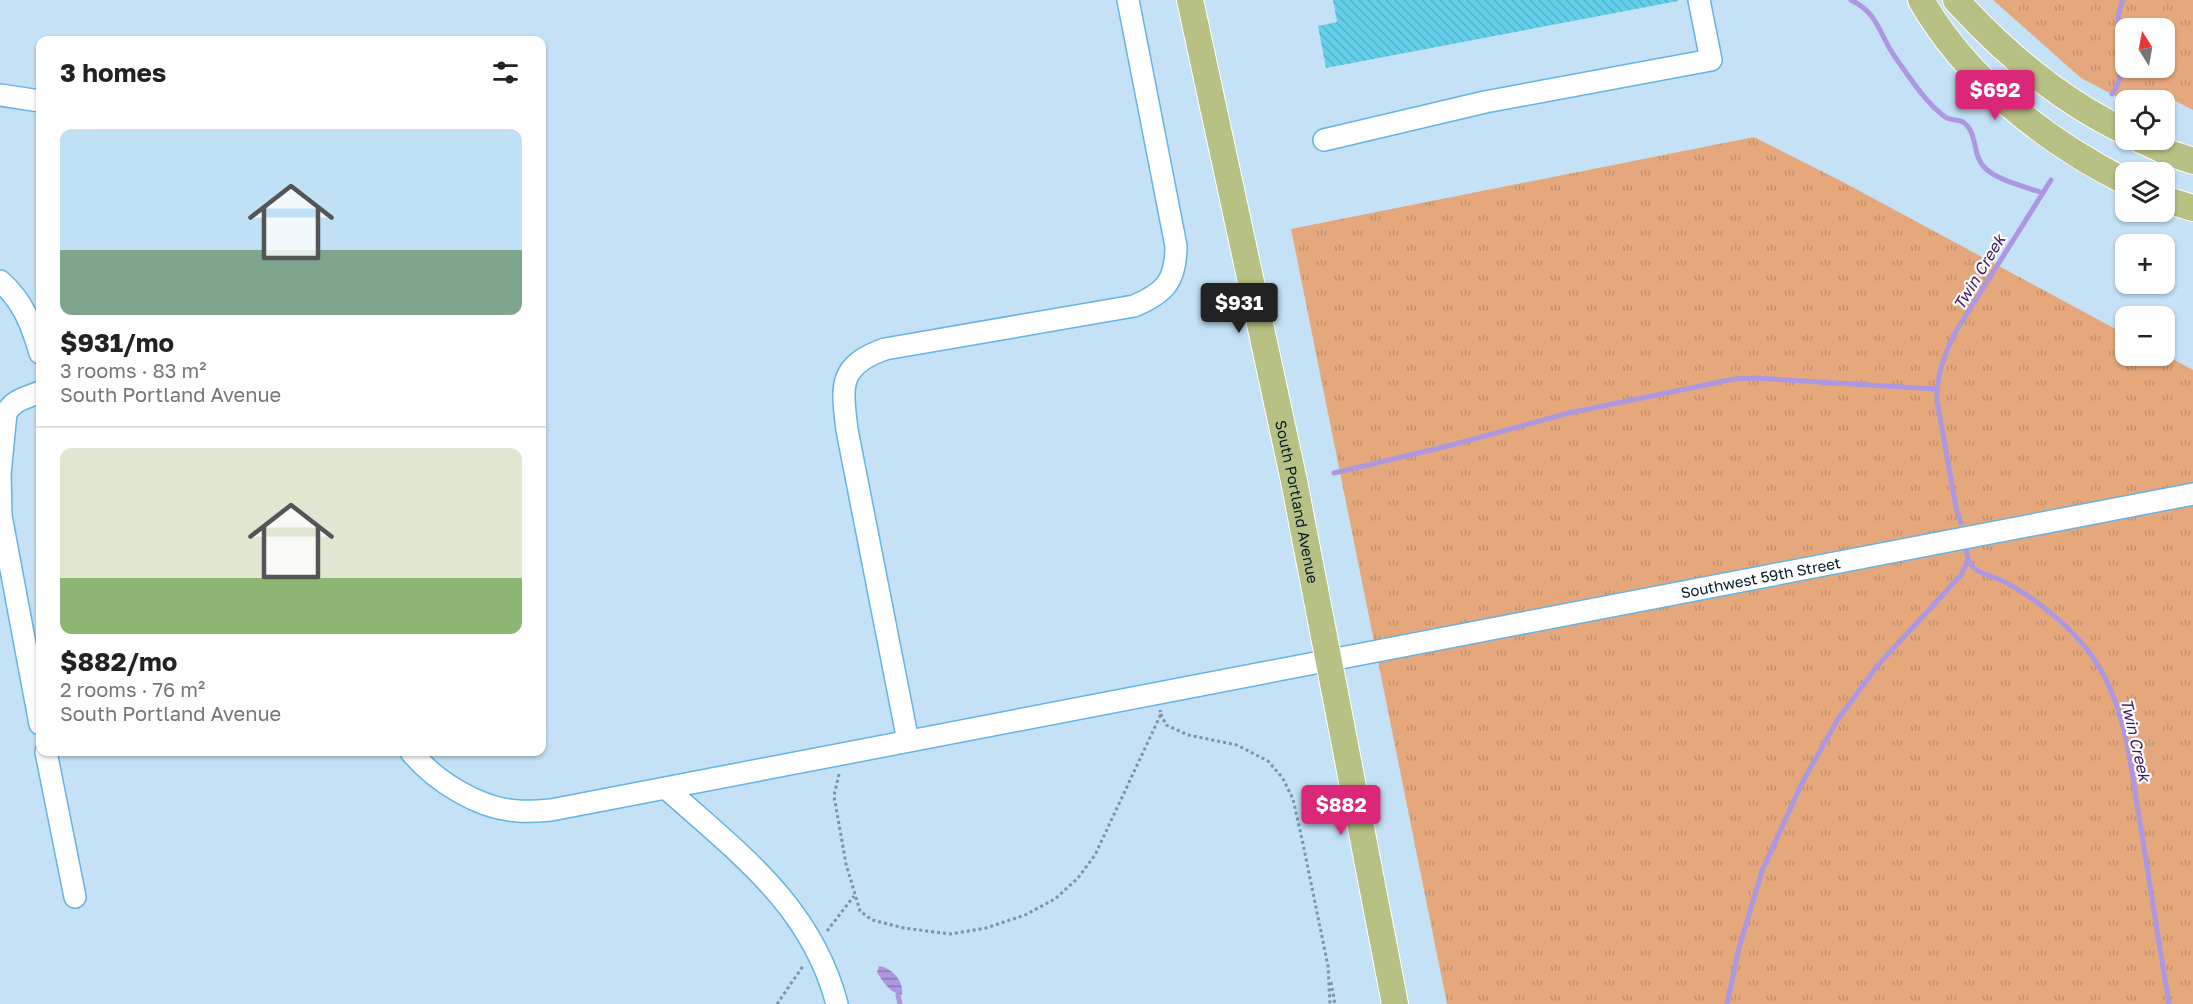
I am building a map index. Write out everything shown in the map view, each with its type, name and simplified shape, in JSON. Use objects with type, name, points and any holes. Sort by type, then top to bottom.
[{"type":"main road","name":"South Portland Avenue","points":[[1190,0],[1294,482],[1395,1004]]},
{"type":"main road","points":[[1921,0],[1957,50],[2019,113],[2052,139],[2115,176]]},
{"type":"main road","points":[[1956,0],[1986,33],[2023,67],[2063,97],[2115,126]]},
{"type":"main road","points":[[2163,150],[2193,161]]},
{"type":"main road","points":[[2175,202],[2193,208]]},
{"type":"street","points":[[908,741],[847,430],[842,393],[845,380],[851,369],[860,362],[885,349],[1134,306],[1152,298],[1165,287],[1173,276],[1176,262],[1174,226],[1128,0]]},
{"type":"street","points":[[1324,140],[1485,102],[1711,60],[1699,0]]},
{"type":"street","points":[[0,95],[36,100]]},
{"type":"street","points":[[0,281],[24,308],[36,339]]},
{"type":"street","points":[[36,393],[21,398],[10,406],[6,413],[0,474],[1,516],[5,546],[36,704]]},
{"type":"street","name":"Southwest 59th Street","points":[[414,756],[443,783],[467,797],[516,811],[551,810],[2193,494]]},
{"type":"street","points":[[47,756],[75,897]]},
{"type":"street","points":[[666,788],[779,894],[816,946],[832,984],[837,1004]]},
{"type":"path","points":[[1157,693],[1161,714],[1166,725],[1188,735],[1237,745],[1268,762],[1282,777],[1295,810],[1335,1004]]},
{"type":"path","points":[[850,753],[840,769],[834,796],[846,864],[860,912],[872,920],[904,928],[950,934],[986,928],[1024,915],[1055,899],[1078,878],[1095,855],[1161,714]]},
{"type":"path","points":[[777,1004],[816,946],[854,896]]},
{"type":"path","points":[[1328,966],[1329,1004]]},
{"type":"green space","points":[[1993,0],[2193,0],[2193,110],[2175,101],[2175,90],[2115,90],[2115,96],[2081,78]]},
{"type":"green space","points":[[1754,137],[1841,181],[2115,329],[2115,366],[2175,366],[2175,360],[2193,370],[2193,1004],[1447,1004],[1291,229]]},
{"type":"shaded area","points":[[879,966],[888,969],[896,976],[901,985],[902,995],[894,992],[884,983],[877,972]]},
{"type":"building","points":[[1333,0],[1678,1],[1326,68],[1318,26],[1337,22]]},
{"type":"waterway","points":[[1851,0],[1873,18],[1895,57],[1931,104],[1945,117],[1961,121],[1968,126],[1980,162],[1984,167],[2003,179],[2043,193]]},
{"type":"waterway","name":"Twin Creek","points":[[2112,94],[2118,84],[2120,73],[2118,25],[2123,0]]},
{"type":"waterway","name":"Twin Creek","points":[[1961,523],[1956,508],[1937,400],[1940,373],[1956,331],[2051,180]]},
{"type":"waterway","points":[[1334,473],[1448,446],[1569,413],[1734,379],[1755,378],[1936,389]]},
{"type":"waterway","name":"Twin Creek","points":[[1966,548],[1968,559],[1974,568],[2020,591],[2069,629],[2098,665],[2108,683],[2122,722],[2130,762],[2169,1004]]},
{"type":"waterway","points":[[1727,1004],[1739,948],[1762,871],[1802,783],[1838,719],[1878,665],[1961,575],[1968,560]]},
{"type":"waterway","points":[[898,995],[900,1004]]}]
